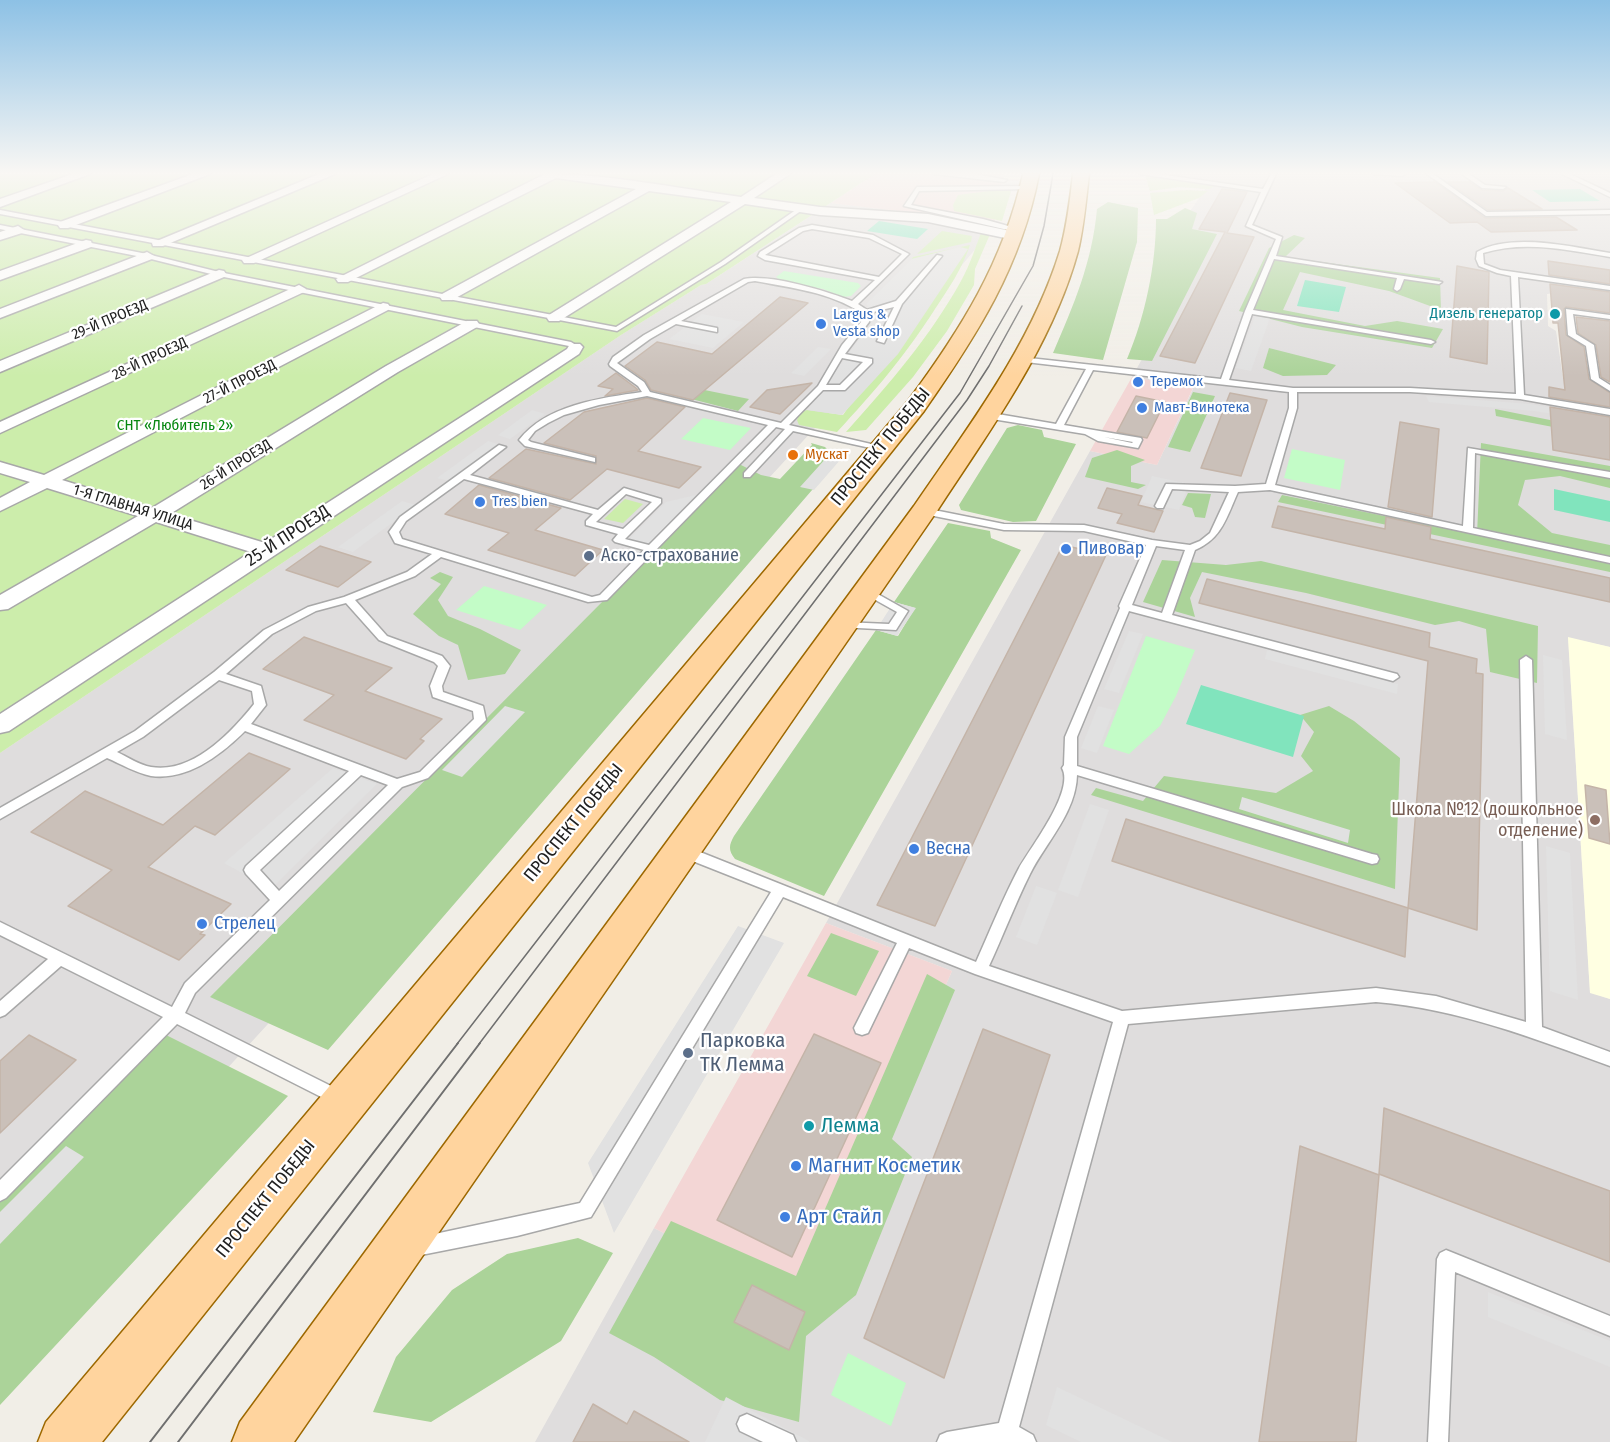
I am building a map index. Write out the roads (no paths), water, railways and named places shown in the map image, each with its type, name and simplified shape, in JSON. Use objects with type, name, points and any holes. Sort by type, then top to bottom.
[{"type":"main road","name":"ПРОСПЕКТ ПОБЕДЫ","points":[[66,1442],[916,406],[968,331],[999,279],[1013,241]]},
{"type":"main road","points":[[260,1442],[924,511],[1020,359],[1066,261],[1070,241]]},
{"type":"street","points":[[159,243],[163,241]]},
{"type":"street","points":[[249,260],[291,241]]},
{"type":"street","points":[[343,279],[420,241]]},
{"type":"street","points":[[447,297],[549,241]]},
{"type":"street","points":[[554,318],[679,241]]},
{"type":"street","points":[[0,276],[86,244]]},
{"type":"street","points":[[0,314],[147,256]]},
{"type":"street","name":"29-Й ПРОЕЗД","points":[[0,367],[219,274]]},
{"type":"street","name":"28-Й ПРОЕЗД","points":[[0,428],[299,290]]},
{"type":"street","name":"27-Й ПРОЕЗД","points":[[0,505],[383,307]]},
{"type":"street","name":"26-Й ПРОЕЗД","points":[[0,603],[156,514],[392,369],[472,324]]},
{"type":"street","name":"25-Й ПРОЕЗД","points":[[0,724],[574,351],[575,347]]},
{"type":"street","name":"1-Я ГЛАВНАЯ УЛИЦА","points":[[0,466],[266,550]]},
{"type":"lane","points":[[73,241],[147,256],[219,274],[571,344],[575,347]]},
{"type":"lane","points":[[150,241],[609,329],[624,327],[752,241]]},
{"type":"lane","points":[[781,241],[762,253],[761,256],[879,279]]},
{"type":"lane","points":[[853,304],[906,254],[881,241]]},
{"type":"lane","points":[[1224,383],[1249,311],[1279,241]]},
{"type":"lane","points":[[1610,255],[1525,244],[1492,248],[1480,252],[1479,259],[1481,265],[1499,272],[1610,288]]},
{"type":"lane","points":[[881,341],[899,303],[939,256]]},
{"type":"lane","points":[[1272,257],[1439,282]]},
{"type":"lane","points":[[1514,274],[1520,397]]},
{"type":"lane","points":[[1397,289],[1401,276]]},
{"type":"lane","points":[[647,394],[641,384],[613,364],[616,358],[646,337],[746,280],[755,279],[821,291],[866,312],[899,303]]},
{"type":"lane","points":[[1249,311],[1431,342]]},
{"type":"lane","points":[[1610,317],[1569,311],[1572,335],[1590,345],[1595,379],[1610,389]]},
{"type":"lane","points":[[502,447],[402,519],[394,532],[398,541],[592,600],[603,598],[651,549],[821,387],[840,355],[866,322],[866,312]]},
{"type":"lane","points":[[675,322],[714,330]]},
{"type":"lane","points":[[1389,335],[1391,325]]},
{"type":"lane","points":[[821,387],[842,388],[869,361],[840,355]]},
{"type":"lane","points":[[1020,359],[1224,383],[1315,390],[1334,397],[1394,396],[1410,390],[1520,397],[1610,412]]},
{"type":"lane","points":[[1059,427],[1090,368]]},
{"type":"lane","points":[[1270,487],[1293,408],[1293,390]]},
{"type":"lane","points":[[592,460],[528,444],[523,440],[527,434],[552,416],[647,394],[881,449]]},
{"type":"lane","points":[[986,415],[1089,433]]},
{"type":"lane","points":[[747,474],[782,426]]},
{"type":"lane","points":[[1468,529],[1471,450],[1610,475]]},
{"type":"lane","points":[[464,476],[600,513]]},
{"type":"lane","points":[[1160,506],[1169,486],[1235,489],[1270,487],[1610,560]]},
{"type":"lane","points":[[924,511],[1004,527],[1084,528],[1152,543],[1191,548],[1204,543],[1214,534],[1235,489]]},
{"type":"lane","points":[[625,533],[589,523],[624,491],[658,501],[618,540],[651,549]]},
{"type":"lane","points":[[980,970],[1025,870],[1054,826],[1070,784],[1068,768],[1071,737],[1152,543]]},
{"type":"lane","points":[[1166,617],[1191,548]]},
{"type":"lane","points":[[0,814],[139,734],[218,675],[268,632],[312,609],[348,599],[411,574],[439,554]]},
{"type":"lane","points":[[0,1191],[175,1016],[190,988],[397,784],[424,775],[480,720],[479,709],[437,694],[436,686],[444,666],[438,658],[383,638],[348,599]]},
{"type":"lane","points":[[1125,606],[1393,677]]},
{"type":"lane","points":[[1527,660],[1534,1032]]},
{"type":"lane","points":[[107,753],[150,771],[169,772],[193,765],[245,726],[260,705],[257,689],[218,675]]},
{"type":"lane","points":[[245,726],[397,784]]},
{"type":"lane","points":[[1068,768],[1372,860]]},
{"type":"lane","points":[[279,900],[251,870],[358,770]]},
{"type":"lane","points":[[681,851],[980,970],[1122,1018],[1376,995],[1407,997],[1461,1009],[1610,1059]]},
{"type":"lane","points":[[397,1250],[517,1227],[585,1211],[779,891]]},
{"type":"lane","points":[[0,928],[345,1101]]},
{"type":"lane","points":[[862,1028],[905,941]]},
{"type":"lane","points":[[0,1010],[60,958]]},
{"type":"lane","points":[[1007,1432],[1122,1018]]},
{"type":"lane","points":[[1438,1442],[1446,1259],[1610,1326]]},
{"type":"lane","points":[[747,1424],[786,1442]]},
{"type":"lane","points":[[947,1442],[1007,1432],[1026,1442]]},
{"type":"tram line","points":[[457,1044],[960,393],[1033,266],[1040,241]]},
{"type":"tram line","points":[[479,1044],[967,400],[989,366],[1022,306]]},
{"type":"tram line","points":[[150,1442],[458,1043]]},
{"type":"tram line","points":[[178,1442],[480,1043]]},
{"type":"place","name":"Дизель генератор","points":[[1555,314]]},
{"type":"place","name":"Largus & Vesta shop","points":[[821,324]]},
{"type":"place","name":"Теремок","points":[[1138,382]]},
{"type":"place","name":"Мавт-Винотека","points":[[1142,408]]},
{"type":"place","name":"Мускат","points":[[793,455]]},
{"type":"place","name":"Tres bien","points":[[480,502]]},
{"type":"place","name":"Пивовар","points":[[1066,549]]},
{"type":"place","name":"Аско-страхование","points":[[589,556]]},
{"type":"place","name":"Школа №12 (дошкольное отделение)","points":[[1595,820]]},
{"type":"place","name":"Весна","points":[[914,849]]},
{"type":"place","name":"Стрелец","points":[[202,924]]},
{"type":"place","name":"Парковка ТК Лемма","points":[[688,1053]]},
{"type":"place","name":"Лемма","points":[[809,1126]]},
{"type":"place","name":"Магнит Косметик","points":[[796,1166]]},
{"type":"place","name":"Арт Стайл","points":[[785,1217]]},
{"type":"park label","name":"СНТ «Любитель 2»","points":[[175,426]]}]
